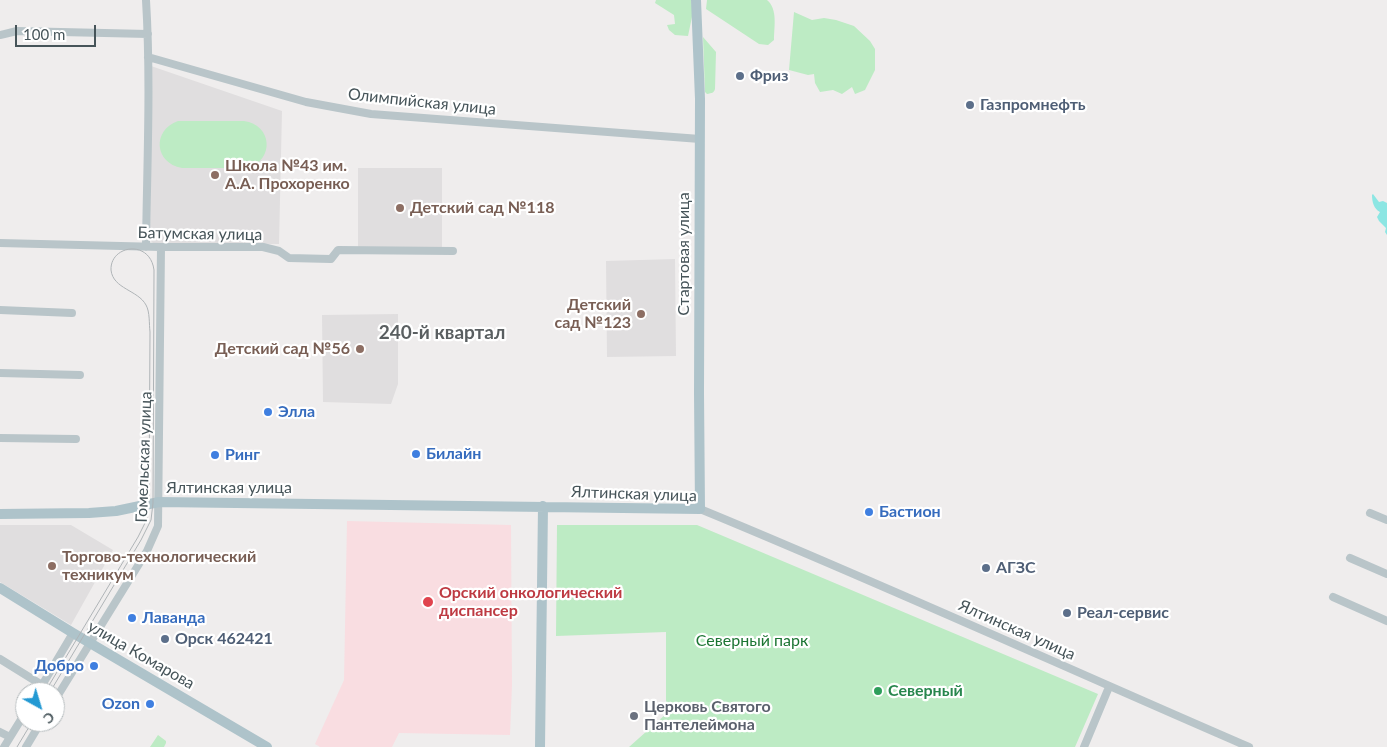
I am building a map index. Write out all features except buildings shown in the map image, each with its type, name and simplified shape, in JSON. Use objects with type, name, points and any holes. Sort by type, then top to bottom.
[{"type":"main road","name":"Стартовая улица","points":[[696,0],[700,99],[700,509]]},
{"type":"main road","name":"Ялтинская улица","points":[[0,514],[116,511],[159,502],[700,509]]},
{"type":"main road","points":[[540,747],[543,506]]},
{"type":"main road","name":"улица Комарова","points":[[0,588],[267,747]]},
{"type":"street","points":[[146,0],[148,34],[146,246]]},
{"type":"street","points":[[0,35],[17,31],[148,34]]},
{"type":"street","name":"Олимпийская улица","points":[[148,57],[306,102],[371,114],[700,140]]},
{"type":"street","name":"Батумская улица","points":[[0,243],[161,247],[263,247],[279,251],[289,258],[313,259],[331,259],[338,250],[453,251]]},
{"type":"street","name":"Гомельская улица","points":[[65,683],[147,551],[158,526],[161,247]]},
{"type":"street","points":[[0,310],[72,313]]},
{"type":"street","points":[[0,373],[80,375]]},
{"type":"street","points":[[0,438],[76,439]]},
{"type":"street","name":"Ялтинская улица","points":[[700,509],[1249,747]]},
{"type":"street","points":[[1370,513],[1387,520]]},
{"type":"street","points":[[1350,558],[1387,574]]},
{"type":"street","points":[[1333,597],[1387,621]]},
{"type":"street","points":[[44,682],[73,633]]},
{"type":"street","points":[[0,659],[37,682]]},
{"type":"street","points":[[1084,747],[1109,687]]},
{"type":"street","points":[[4,747],[15,730]]},
{"type":"street","points":[[0,732],[10,738]]},
{"type":"street","points":[[26,747],[35,732]]},
{"type":"shaded area","name":"Школа №43 им. А.А. Прохоренко","points":[[151,66],[282,111],[279,244],[153,243],[150,240]]},
{"type":"shaded area","name":"Детский сад №118","points":[[358,168],[442,168],[442,247],[358,247]]},
{"type":"shaded area","name":"Детский сад №123","points":[[675,259],[676,356],[607,357],[606,261]]},
{"type":"shaded area","name":"Детский сад №56","points":[[398,314],[398,384],[391,404],[323,402],[322,315]]},
{"type":"shaded area","name":"Орский онкологический диспансер","points":[[347,521],[511,525],[512,685],[510,735],[399,733],[392,747],[320,747],[315,744],[344,680]]},
{"type":"shaded area","name":"Торгово-технологический техникум","points":[[0,525],[71,525],[113,550],[71,625],[0,582]]},
{"type":"green space","points":[[656,0],[691,0],[693,12],[688,36],[675,35],[669,30],[667,25],[675,24],[674,15],[655,3]]},
{"type":"green space","points":[[707,0],[767,0],[774,13],[774,40],[768,45],[759,44],[706,9]]},
{"type":"green space","points":[[794,12],[812,20],[824,18],[854,26],[870,41],[875,49],[875,70],[865,90],[855,94],[852,87],[842,94],[833,90],[820,92],[815,83],[814,74],[808,75],[789,70]]},
{"type":"green space","points":[[703,37],[716,52],[715,89],[713,93],[707,94],[705,92]]},
{"type":"green space","points":[[178,121],[244,121],[253,124],[265,135],[266,150],[257,164],[248,168],[182,168],[166,160],[160,146],[160,139],[164,131]]},
{"type":"green space","name":"Северный парк","points":[[557,525],[697,525],[1098,694],[1075,747],[629,747],[666,714],[666,632],[556,636]]},
{"type":"green space","points":[[158,735],[166,741],[164,747],[150,747]]},
{"type":"water","points":[[1373,194],[1379,202],[1387,203],[1387,235],[1385,232],[1386,228],[1377,217],[1380,212],[1374,205]]},
{"type":"tram line","points":[[51,682],[147,519],[149,504],[149,315],[146,305],[142,300],[116,281],[111,270],[112,262],[117,255],[131,249],[138,250],[145,253],[151,260],[154,270],[153,503],[151,520],[56,682]]},
{"type":"tram line","points":[[17,747],[26,732]]},
{"type":"place","name":"Фриз","points":[[740,76]]},
{"type":"place","name":"Газпромнефть","points":[[970,105]]},
{"type":"place","name":"Школа №43 им. А.А. Прохоренко","points":[[215,175]]},
{"type":"place","name":"Детский сад №118","points":[[400,208]]},
{"type":"place","name":"Детский сад №123","points":[[641,314]]},
{"type":"place","name":"Детский сад №56","points":[[360,349]]},
{"type":"place","name":"Элла","points":[[268,412]]},
{"type":"place","name":"Билайн","points":[[416,454]]},
{"type":"place","name":"Ринг","points":[[215,455]]},
{"type":"place","name":"Бастион","points":[[869,512]]},
{"type":"place","name":"Торгово-технологический техникум","points":[[52,566]]},
{"type":"place","name":"АГЗС","points":[[986,568]]},
{"type":"place","name":"Орский онкологический диспансер","points":[[428,602]]},
{"type":"place","name":"Реал-сервис","points":[[1067,613]]},
{"type":"place","name":"Лаванда","points":[[132,618]]},
{"type":"place","name":"Орск 462421","points":[[165,639]]},
{"type":"place","name":"Добро","points":[[94,666]]},
{"type":"place","name":"Северный","points":[[878,691]]},
{"type":"place","name":"Ozon","points":[[150,704]]},
{"type":"place","name":"Церковь Святого Пантелеймона","points":[[634,716]]},
{"type":"district","name":"240-й квартал","points":[[442,333]]}]
